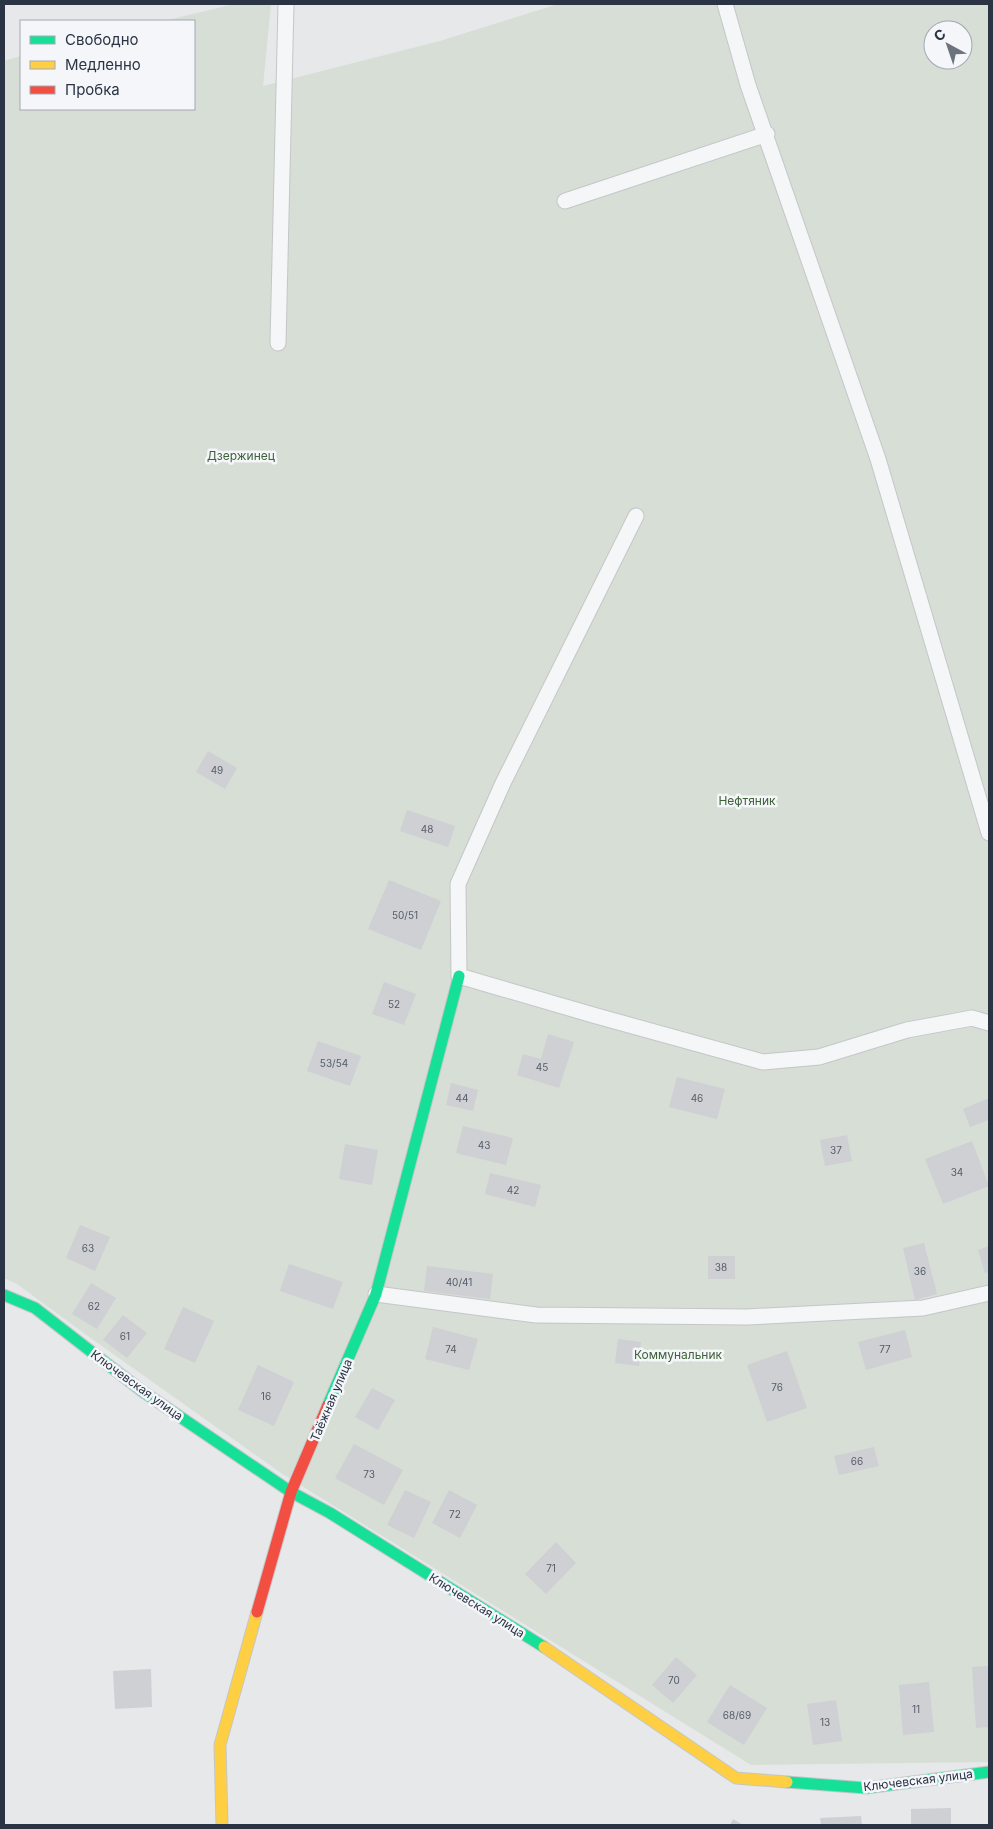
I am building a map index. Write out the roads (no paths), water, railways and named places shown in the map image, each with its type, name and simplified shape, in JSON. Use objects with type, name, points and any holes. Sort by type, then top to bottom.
[{"type":"street","name":"Таёжная улица","points":[[222,1825],[220,1745],[291,1492],[376,1294],[459,976]]},
{"type":"street","name":"Ключевская улица","points":[[4,1295],[35,1308],[142,1391],[291,1492],[330,1513],[558,1656],[736,1778],[866,1788],[989,1772]]},
{"type":"lane","points":[[278,343],[286,4]]},
{"type":"lane","points":[[725,4],[748,84],[767,134],[878,459],[989,833]]},
{"type":"lane","points":[[565,201],[767,134]]},
{"type":"lane","points":[[636,516],[502,783],[458,884],[459,976],[762,1062],[819,1057],[907,1030],[972,1018],[989,1023]]},
{"type":"lane","points":[[376,1294],[536,1315],[747,1317],[923,1308],[989,1292]]},
{"type":"park label","name":"Дзержинец","points":[[241,455]]},
{"type":"park label","name":"Нефтяник","points":[[747,800]]},
{"type":"park label","name":"Коммунальник","points":[[678,1354]]}]
